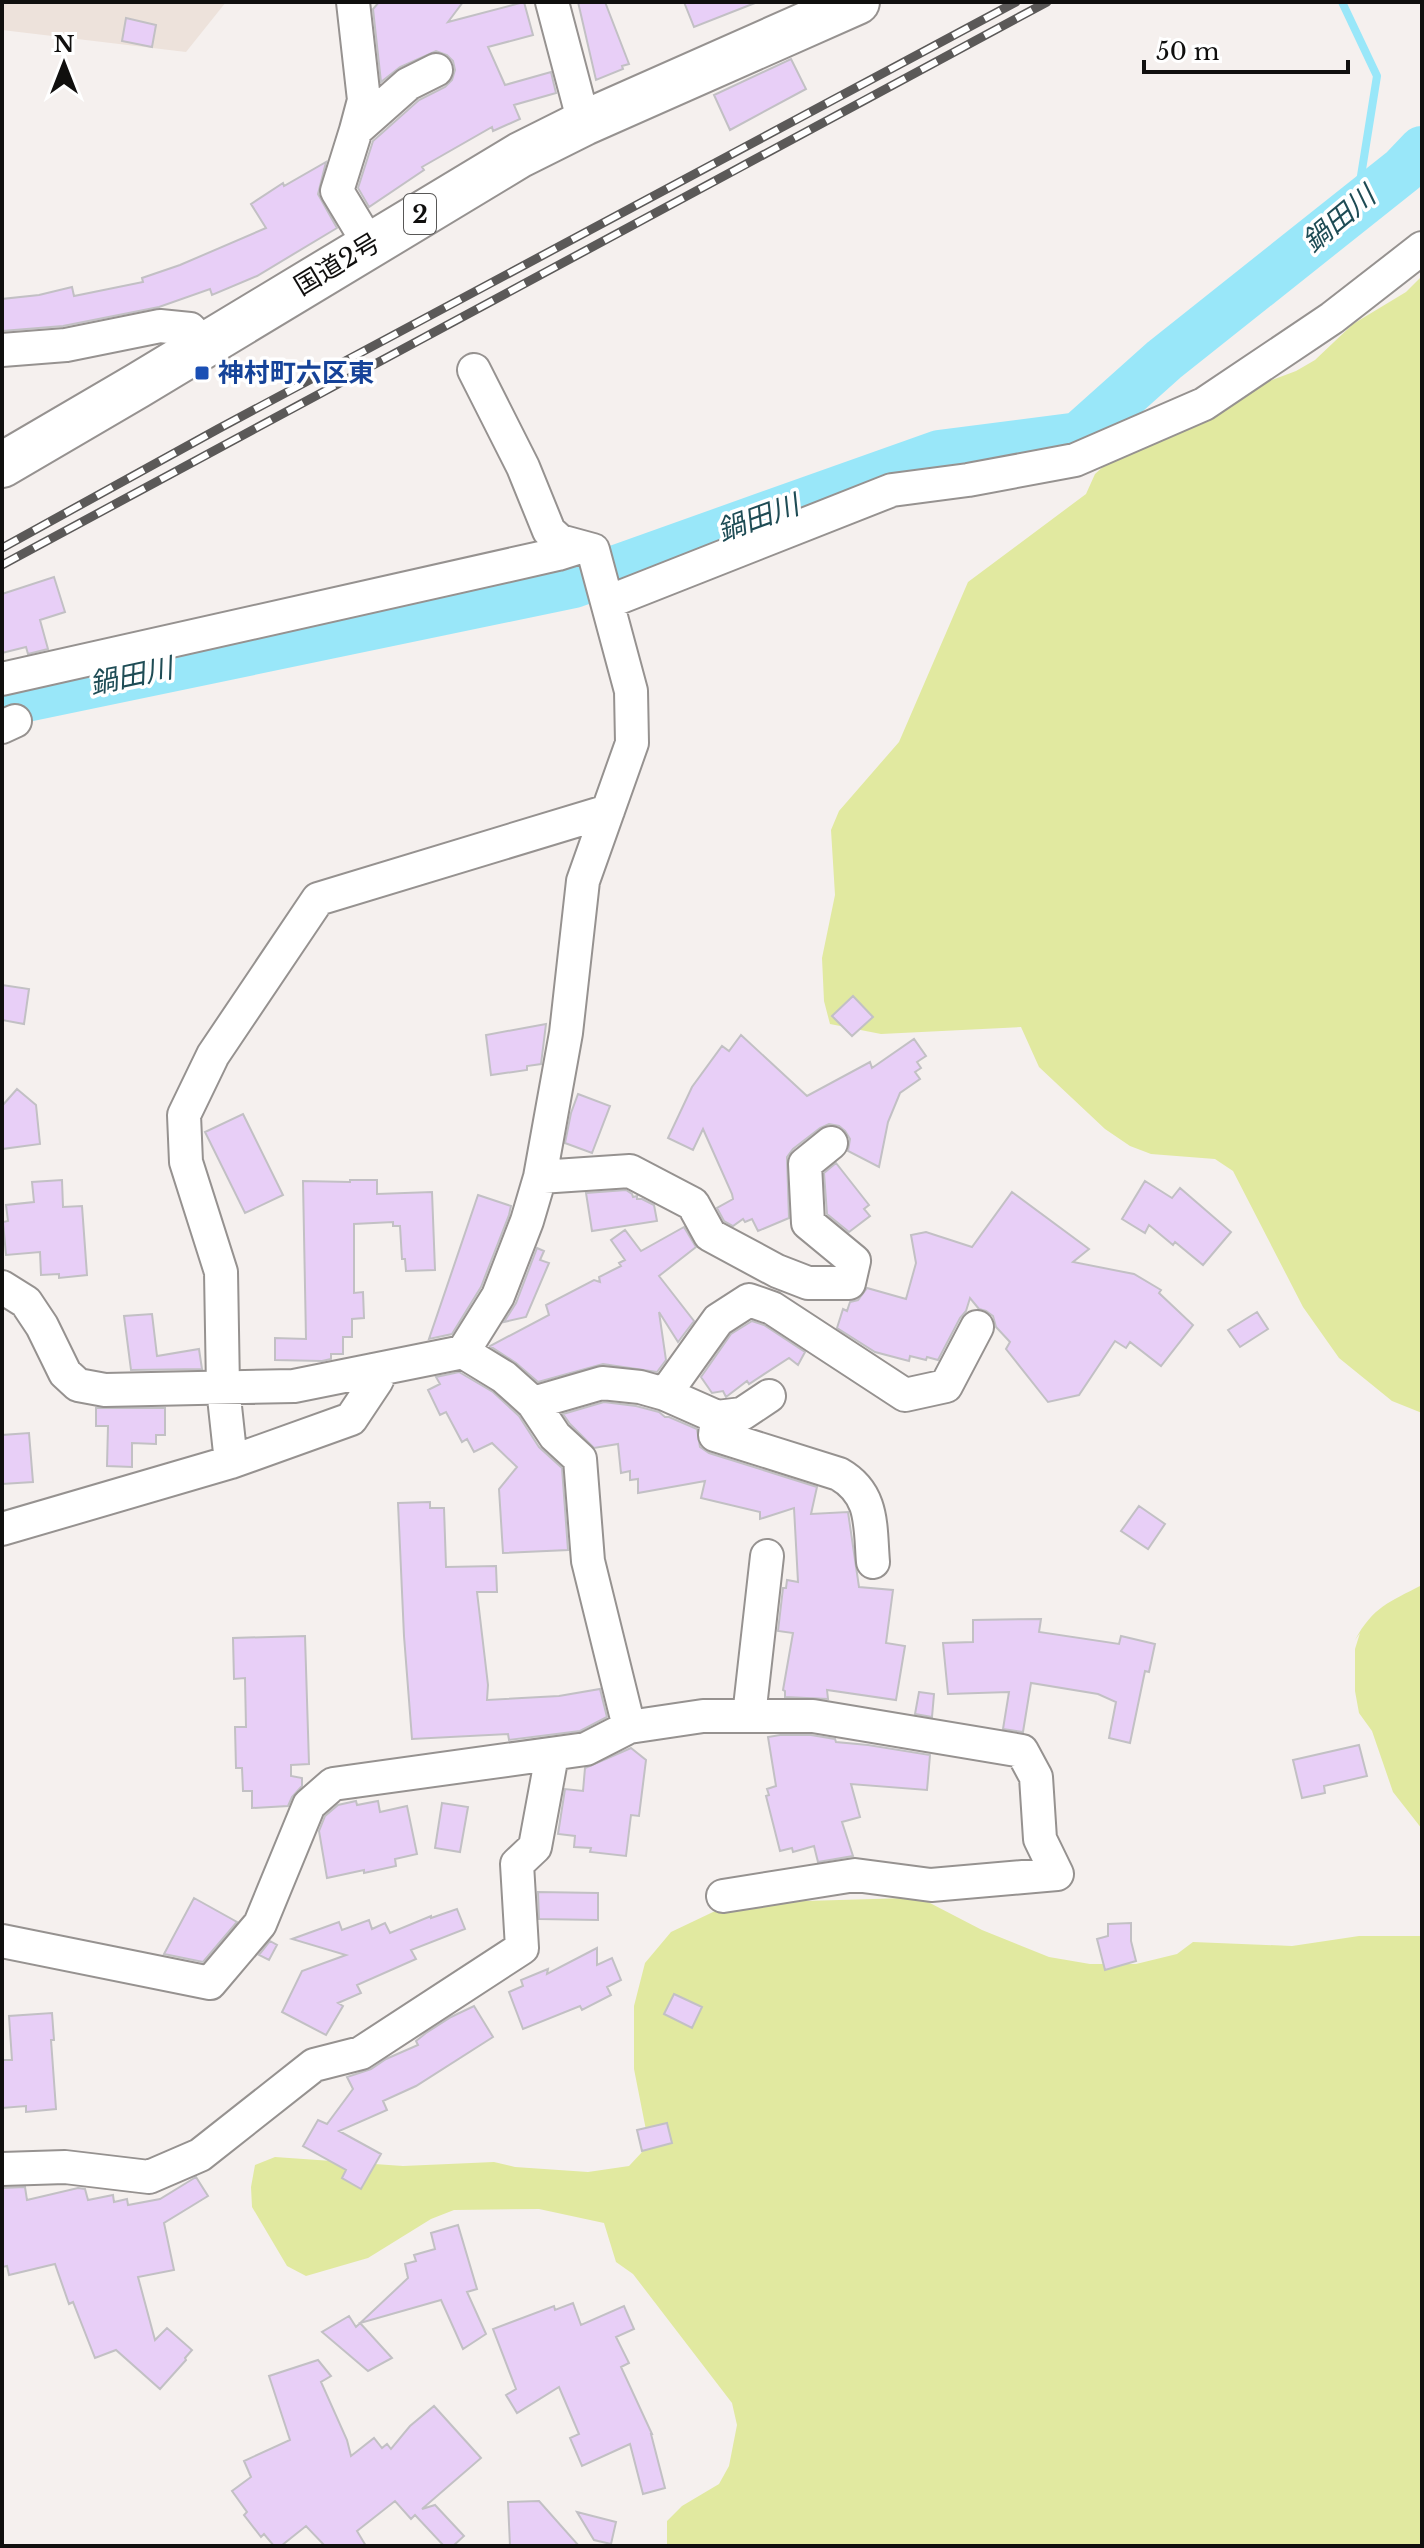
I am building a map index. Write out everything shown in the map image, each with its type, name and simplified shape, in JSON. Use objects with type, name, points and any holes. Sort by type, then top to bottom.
[{"type":"highway","name":"国道2号","points":[[2,465],[520,155],[584,123],[857,2]]},
{"type":"street","points":[[353,2],[364,100],[337,191],[369,244]]},
{"type":"street","points":[[552,2],[584,123]]},
{"type":"street","points":[[356,130],[408,84],[436,70]]},
{"type":"street","points":[[606,598],[892,490],[968,480],[1075,460],[1204,404],[1332,318],[1422,248]]},
{"type":"street","points":[[2,350],[66,345],[160,326],[190,329],[205,345]]},
{"type":"street","points":[[474,370],[523,467],[549,531],[560,541],[586,549]]},
{"type":"street","points":[[463,1352],[498,1296],[540,1177],[566,1033],[583,881],[632,743],[631,691],[606,598],[586,549]]},
{"type":"street","points":[[2,679],[586,549]]},
{"type":"street","points":[[231,1462],[223,1388],[221,1272],[186,1162],[184,1115],[213,1055],[318,899],[608,811]]},
{"type":"street","points":[[540,1177],[630,1171],[693,1204],[710,1235],[777,1271],[808,1283],[849,1283],[854,1261],[808,1223],[805,1164],[831,1143]]},
{"type":"street","points":[[665,1394],[718,1320],[749,1300],[777,1271]]},
{"type":"street","points":[[2,1287],[26,1302],[42,1326],[65,1373],[78,1385],[105,1390],[294,1386],[463,1352],[504,1377],[533,1403],[555,1436],[580,1459],[588,1561],[629,1727]]},
{"type":"street","points":[[749,1300],[772,1308],[905,1395],[946,1386],[977,1327]]},
{"type":"street","points":[[2,1529],[231,1462],[351,1419],[377,1380],[373,1370]]},
{"type":"street","points":[[533,1403],[602,1383],[640,1387],[665,1394],[717,1417],[742,1414],[769,1396]]},
{"type":"street","points":[[717,1417],[715,1435],[839,1474],[854,1482],[869,1509],[873,1562]]},
{"type":"street","points":[[749,1716],[767,1556]]},
{"type":"street","points":[[2,1941],[210,1983],[260,1924],[309,1805],[333,1784],[586,1749],[629,1727],[703,1716],[813,1716],[1022,1751],[1036,1777],[1040,1839],[1057,1874],[931,1885],[855,1875],[723,1896]]},
{"type":"street","points":[[2,2169],[65,2167],[149,2177],[200,2155],[314,2065],[361,2053],[522,1948],[517,1864],[535,1847],[552,1755]]},
{"type":"shaded area","points":[[2,2],[226,2],[186,52],[2,30]]},
{"type":"green space","points":[[1422,276],[1422,1413],[1392,1401],[1339,1358],[1303,1307],[1233,1171],[1215,1159],[1151,1154],[1130,1146],[1105,1129],[1039,1067],[1021,1027],[881,1034],[830,1024],[824,1001],[822,958],[835,895],[831,830],[839,811],[899,742],[968,582],[1086,494],[1095,474],[1126,446],[1234,394],[1296,371],[1315,360],[1353,324],[1406,292]]},
{"type":"green space","points":[[1422,1585],[1422,1829],[1393,1792],[1372,1731],[1359,1713],[1355,1691],[1355,1649],[1360,1633],[1355,1640],[1368,1620],[1375,1613]]},
{"type":"green space","points":[[908,1898],[928,1902],[982,1930],[1049,1957],[1090,1964],[1136,1964],[1177,1954],[1193,1942],[1292,1946],[1359,1936],[1422,1936],[1422,2546],[667,2546],[667,2521],[682,2506],[719,2484],[729,2466],[737,2425],[732,2403],[633,2274],[616,2262],[604,2223],[539,2209],[454,2210],[431,2219],[368,2258],[306,2276],[287,2266],[252,2207],[251,2187],[255,2165],[275,2157],[403,2166],[494,2162],[515,2167],[588,2172],[629,2166],[644,2150],[646,2130],[634,2069],[634,2006],[645,1963],[671,1932],[732,1903]]},
{"type":"building","points":[[379,2],[463,2],[448,22],[524,2],[533,35],[488,47],[505,85],[551,72],[556,93],[514,105],[520,119],[493,131],[492,127],[422,167],[424,170],[369,207],[358,188],[373,141],[419,100],[445,87],[452,80],[455,70],[453,61],[447,55],[436,51],[400,67],[381,82],[373,9]]},
{"type":"building","points":[[578,2],[605,2],[629,64],[622,66],[623,69],[596,80]]},
{"type":"building","points":[[684,2],[755,2],[755,3],[694,27]]},
{"type":"building","points":[[126,18],[156,25],[152,47],[122,41]]},
{"type":"building","points":[[791,59],[806,89],[730,130],[714,95]]},
{"type":"building","points":[[326,162],[318,194],[337,228],[257,276],[212,295],[210,289],[159,307],[63,326],[2,331],[2,299],[72,287],[74,296],[143,282],[142,278],[266,228],[251,204],[283,183],[284,186]]},
{"type":"building","points":[[54,577],[65,612],[40,620],[48,649],[28,654],[26,647],[2,653],[2,594]]},
{"type":"building","points":[[2,985],[29,989],[24,1024],[2,1020]]},
{"type":"building","points":[[853,996],[873,1017],[852,1036],[832,1016]]},
{"type":"building","points":[[546,1024],[541,1064],[527,1066],[527,1070],[491,1075],[486,1035]]},
{"type":"building","points":[[741,1035],[807,1096],[870,1062],[872,1068],[914,1039],[926,1056],[917,1062],[921,1068],[915,1072],[920,1079],[900,1093],[888,1122],[879,1167],[848,1151],[850,1139],[839,1126],[829,1124],[820,1128],[787,1157],[789,1218],[758,1231],[752,1219],[745,1222],[743,1219],[733,1226],[724,1221],[717,1208],[733,1199],[732,1194],[703,1129],[693,1150],[668,1138],[692,1087],[722,1046],[729,1051]]},
{"type":"building","points":[[17,1089],[36,1105],[40,1144],[2,1149],[2,1106]]},
{"type":"building","points":[[578,1094],[610,1106],[592,1153],[565,1143]]},
{"type":"building","points":[[243,1114],[283,1195],[245,1213],[205,1132]]},
{"type":"building","points":[[836,1163],[869,1205],[864,1209],[870,1216],[849,1232],[827,1214],[824,1173]]},
{"type":"building","points":[[62,1180],[63,1207],[82,1206],[87,1275],[59,1278],[59,1274],[41,1275],[40,1252],[6,1255],[3,1222],[8,1221],[6,1205],[34,1202],[32,1182]]},
{"type":"building","points":[[377,1180],[377,1194],[432,1192],[435,1270],[406,1271],[400,1226],[393,1226],[393,1222],[354,1224],[354,1293],[363,1292],[364,1318],[352,1319],[352,1337],[343,1337],[343,1354],[331,1354],[331,1359],[322,1361],[275,1360],[275,1338],[306,1339],[303,1181]]},
{"type":"building","points":[[1145,1181],[1172,1198],[1180,1188],[1231,1232],[1203,1265],[1149,1225],[1145,1233],[1122,1219]]},
{"type":"building","points":[[626,1190],[633,1197],[654,1205],[657,1221],[592,1231],[586,1193]]},
{"type":"building","points":[[1012,1192],[1089,1249],[1073,1262],[1134,1274],[1161,1290],[1159,1293],[1193,1325],[1161,1366],[1130,1342],[1126,1348],[1115,1341],[1079,1395],[1048,1402],[1006,1349],[1010,1342],[996,1327],[993,1316],[979,1309],[970,1298],[966,1311],[938,1360],[910,1356],[909,1361],[875,1352],[837,1328],[843,1309],[847,1311],[850,1302],[858,1300],[867,1288],[906,1299],[916,1263],[911,1235],[926,1232],[972,1247]]},
{"type":"building","points":[[478,1195],[511,1206],[509,1215],[481,1287],[452,1334],[429,1339]]},
{"type":"building","points":[[684,1227],[696,1247],[659,1276],[694,1321],[678,1342],[659,1312],[666,1360],[657,1372],[603,1364],[538,1382],[490,1346],[549,1315],[546,1305],[594,1280],[600,1282],[599,1277],[621,1266],[619,1263],[625,1260],[611,1240],[625,1230],[641,1251]]},
{"type":"building","points":[[537,1248],[544,1251],[540,1260],[549,1263],[526,1317],[504,1322],[516,1303]]},
{"type":"building","points":[[1257,1312],[1268,1329],[1240,1347],[1228,1330]]},
{"type":"building","points":[[152,1314],[157,1356],[199,1349],[202,1369],[131,1370],[124,1316]]},
{"type":"building","points":[[752,1321],[764,1325],[805,1352],[798,1365],[789,1358],[749,1384],[747,1381],[726,1397],[723,1391],[712,1393],[701,1377],[731,1334]]},
{"type":"building","points":[[459,1372],[493,1392],[519,1416],[539,1447],[562,1468],[568,1550],[503,1553],[499,1489],[517,1467],[492,1443],[474,1452],[467,1439],[462,1442],[446,1412],[440,1415],[428,1390],[440,1384],[436,1377]]},
{"type":"building","points":[[604,1402],[659,1412],[697,1429],[700,1447],[709,1453],[817,1487],[811,1514],[848,1512],[859,1587],[893,1590],[886,1643],[905,1646],[896,1700],[827,1690],[828,1699],[785,1697],[783,1690],[793,1633],[778,1631],[783,1588],[786,1588],[787,1580],[798,1582],[794,1508],[760,1519],[760,1512],[701,1498],[705,1481],[638,1493],[638,1479],[630,1480],[630,1471],[621,1473],[618,1444],[594,1448],[563,1414]]},
{"type":"building","points":[[96,1408],[165,1408],[165,1435],[156,1435],[156,1444],[132,1443],[132,1467],[107,1466],[108,1426],[96,1426]]},
{"type":"building","points":[[29,1433],[33,1482],[2,1484],[2,1435]]},
{"type":"building","points":[[430,1502],[430,1508],[444,1508],[446,1567],[496,1566],[497,1592],[477,1592],[487,1700],[559,1696],[600,1689],[607,1717],[580,1731],[509,1740],[508,1734],[412,1739],[398,1503]]},
{"type":"building","points":[[1139,1506],[1165,1524],[1148,1549],[1121,1531]]},
{"type":"building","points":[[1041,1619],[1039,1632],[1119,1644],[1121,1636],[1155,1644],[1149,1672],[1145,1671],[1130,1743],[1109,1738],[1116,1702],[1098,1694],[1031,1683],[1023,1732],[1003,1729],[1009,1692],[948,1694],[943,1643],[973,1642],[973,1620]]},
{"type":"building","points":[[305,1636],[309,1764],[291,1765],[291,1776],[302,1778],[302,1786],[288,1806],[252,1808],[252,1791],[243,1791],[242,1768],[236,1768],[235,1727],[246,1727],[245,1678],[234,1679],[233,1638]]},
{"type":"building","points":[[919,1692],[934,1694],[932,1717],[915,1714]]},
{"type":"building","points":[[811,1735],[835,1739],[836,1742],[930,1755],[927,1790],[851,1784],[860,1817],[842,1822],[853,1856],[818,1862],[814,1846],[793,1852],[792,1848],[780,1851],[766,1796],[769,1795],[767,1789],[776,1786],[768,1737]]},
{"type":"building","points":[[1359,1745],[1367,1776],[1324,1786],[1325,1793],[1302,1798],[1293,1760]]},
{"type":"building","points":[[631,1748],[646,1760],[639,1816],[631,1815],[626,1856],[574,1847],[575,1836],[558,1834],[565,1789],[583,1791],[585,1768]]},
{"type":"building","points":[[356,1801],[357,1805],[378,1801],[380,1812],[407,1806],[417,1854],[395,1859],[396,1866],[327,1878],[319,1831],[325,1816],[338,1805]]},
{"type":"building","points":[[442,1803],[468,1807],[460,1852],[435,1848]]},
{"type":"building","points":[[538,1892],[598,1893],[598,1920],[539,1919]]},
{"type":"building","points":[[194,1898],[237,1922],[203,1962],[164,1954]]},
{"type":"building","points":[[457,1909],[465,1929],[411,1950],[416,1959],[357,1985],[361,1993],[338,2003],[343,2006],[326,2035],[282,2012],[302,1971],[346,1955],[292,1939],[339,1922],[342,1930],[369,1920],[372,1929],[385,1923],[390,1933]]},
{"type":"building","points":[[1131,1923],[1136,1961],[1105,1970],[1097,1939],[1108,1936],[1108,1924]]},
{"type":"building","points":[[270,1941],[277,1945],[269,1960],[259,1955]]},
{"type":"building","points":[[597,1948],[597,1965],[612,1958],[621,1980],[607,1987],[611,1995],[582,2010],[580,2006],[523,2029],[509,1992],[523,1986],[521,1980],[548,1969],[547,1974]]},
{"type":"building","points":[[674,1994],[702,2007],[692,2028],[664,2014]]},
{"type":"building","points":[[474,2006],[493,2037],[416,2086],[383,2101],[387,2110],[339,2131],[381,2154],[361,2189],[342,2178],[346,2170],[303,2146],[318,2120],[327,2124],[353,2089],[347,2077],[371,2069],[418,2045],[416,2041],[426,2033]]},
{"type":"building","points":[[52,2013],[56,2109],[26,2112],[26,2106],[2,2108],[2,2060],[12,2060],[9,2016]]},
{"type":"building","points":[[667,2123],[672,2143],[642,2151],[637,2130]]},
{"type":"building","points":[[196,2177],[208,2196],[164,2223],[174,2270],[138,2277],[155,2340],[167,2328],[192,2350],[160,2389],[116,2350],[95,2358],[73,2302],[69,2304],[55,2264],[9,2275],[7,2266],[2,2267],[2,2188],[25,2187],[27,2200],[78,2188],[85,2189],[88,2200],[113,2195],[114,2202],[127,2199],[128,2205],[160,2199]]},
{"type":"building","points":[[458,2225],[477,2289],[467,2292],[486,2334],[463,2349],[441,2300],[360,2323],[408,2278],[405,2264],[416,2261],[414,2255],[435,2249],[431,2233]]},
{"type":"building","points":[[573,2303],[581,2325],[624,2306],[634,2329],[616,2337],[629,2363],[621,2367],[652,2434],[665,2488],[643,2494],[630,2444],[582,2466],[570,2438],[579,2434],[559,2387],[517,2413],[506,2395],[516,2389],[493,2329],[554,2306],[555,2310]]},
{"type":"building","points":[[349,2316],[356,2327],[360,2323],[392,2358],[368,2371],[322,2332]]},
{"type":"building","points":[[318,2360],[331,2376],[321,2382],[351,2456],[374,2438],[382,2448],[387,2444],[391,2449],[410,2426],[434,2406],[481,2458],[422,2509],[435,2505],[464,2536],[453,2546],[444,2546],[415,2515],[411,2519],[395,2501],[357,2531],[366,2546],[325,2546],[306,2526],[281,2546],[274,2546],[264,2534],[261,2537],[244,2515],[247,2512],[232,2491],[251,2477],[244,2461],[290,2440],[269,2376]]},
{"type":"building","points":[[539,2501],[579,2546],[510,2546],[508,2502]]},
{"type":"building","points":[[577,2512],[616,2522],[611,2544],[594,2540]]},
{"type":"waterway","points":[[1342,2],[1377,76],[1356,207]]},
{"type":"waterway","name":"鍋田川","points":[[2,703],[574,584],[939,454],[1079,436],[1164,360],[1403,170],[1422,150]]},
{"type":"railway","points":[[2,548],[1016,2]]},
{"type":"railway","points":[[2,565],[1047,2]]},
{"type":"place","name":"神村町六区東","points":[[202,373]]}]
